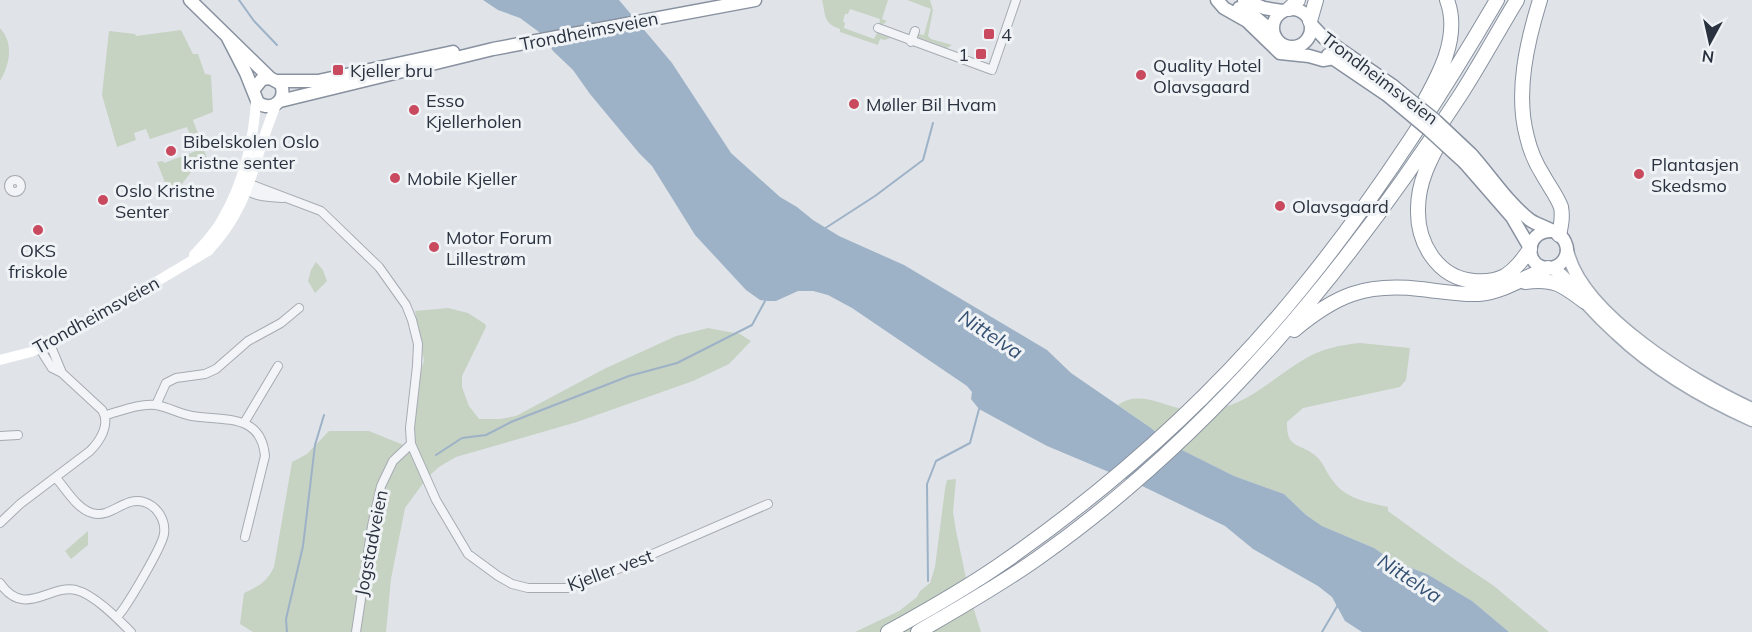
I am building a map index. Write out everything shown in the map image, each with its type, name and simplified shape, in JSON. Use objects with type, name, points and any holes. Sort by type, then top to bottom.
[{"type":"highway","points":[[1310,23],[1316,0]]},
{"type":"highway","points":[[1376,190],[1430,91],[1446,55],[1451,26],[1447,0]]},
{"type":"highway","points":[[888,632],[1000,566],[1060,521],[1154,443],[1260,337],[1301,290],[1376,190],[1434,103],[1497,0]]},
{"type":"highway","points":[[918,632],[1038,558],[1074,530],[1140,476],[1211,410],[1261,358],[1343,261],[1461,94],[1517,0]]},
{"type":"highway","points":[[1540,0],[1526,59],[1524,120],[1527,138],[1535,160],[1560,206],[1562,221],[1555,233]]},
{"type":"highway","points":[[1461,94],[1420,186],[1418,217],[1424,245],[1444,269],[1459,278],[1478,281],[1492,280],[1507,275],[1518,265],[1530,248]]},
{"type":"highway","points":[[1261,358],[1309,318],[1340,299],[1361,290],[1403,287],[1480,294],[1495,291],[1550,268]]},
{"type":"highway","points":[[1514,283],[1539,280],[1557,282],[1585,302]]},
{"type":"main road","points":[[190,0],[282,88],[282,97],[278,103],[265,106],[255,95],[228,38]]},
{"type":"main road","name":"Trondheimsveien","points":[[0,360],[45,347],[208,251],[232,221],[249,187],[278,103],[493,49],[755,0]]},
{"type":"main road","points":[[1219,0],[1254,16],[1273,32],[1282,45],[1298,46],[1308,37],[1310,23],[1301,11],[1290,6],[1257,5],[1244,0]]},
{"type":"main road","points":[[1219,0],[1224,8],[1247,21],[1280,53],[1323,60],[1334,58]]},
{"type":"main road","points":[[1273,32],[1275,18],[1290,6]]},
{"type":"main road","name":"Trondheimsveien","points":[[1310,23],[1325,39],[1390,90],[1468,158],[1534,222],[1555,233]]},
{"type":"main road","name":"Trondheimsveien","points":[[1298,46],[1316,50],[1334,58],[1390,90]]},
{"type":"main road","name":"Trondheimsveien","points":[[274,79],[318,81],[457,52],[493,49]]},
{"type":"main road","points":[[255,95],[262,79],[274,79]]},
{"type":"main road","name":"Trondheimsveien","points":[[188,262],[223,218],[239,183],[253,128],[255,95]]},
{"type":"main road","name":"Trondheimsveien","points":[[1468,158],[1512,217],[1530,248]]},
{"type":"main road","points":[[1752,409],[1712,390],[1682,371],[1625,328],[1580,281],[1570,263],[1565,241],[1555,233],[1543,232],[1535,236],[1530,248],[1535,262],[1550,268],[1571,283],[1585,302],[1619,336],[1663,370],[1707,397],[1752,420]]},
{"type":"main road","points":[[1550,268],[1563,261],[1567,250]]},
{"type":"street","points":[[878,28],[992,70],[1016,2]]},
{"type":"street","points":[[888,32],[891,22]]},
{"type":"street","points":[[911,42],[915,31]]},
{"type":"street","points":[[239,183],[249,187],[260,196],[288,199],[318,210],[379,267],[394,286],[406,305],[418,344],[410,428],[411,444]]},
{"type":"street","points":[[156,405],[166,383],[176,378],[205,374],[216,369],[248,340],[281,323],[299,308]]},
{"type":"street","points":[[0,523],[20,504],[98,443],[105,427],[105,415],[62,373],[45,347]]},
{"type":"street","points":[[244,423],[278,366]]},
{"type":"street","points":[[105,415],[156,405],[195,416],[244,423],[258,432],[265,456],[245,537]]},
{"type":"street","points":[[0,436],[18,435]]},
{"type":"street","name":"Kjeller vest","points":[[411,444],[414,455],[440,508],[468,554],[512,584],[528,588],[568,588],[588,582],[768,504]]},
{"type":"street","name":"Jogstadveien","points":[[356,632],[372,525],[381,486],[393,461],[411,444]]},
{"type":"street","points":[[56,478],[81,507],[90,513],[103,514],[123,504],[141,501],[155,509],[164,521],[164,534],[160,545],[129,601],[117,617]]},
{"type":"street","points":[[0,583],[8,592],[22,599],[35,599],[66,590],[80,591],[117,617],[131,632]]},
{"type":"green space","points":[[822,0],[888,0],[882,19],[887,21],[881,26],[879,25],[880,19],[850,9],[843,21],[844,28],[874,39],[877,33],[890,38],[880,39],[878,45],[840,32],[840,29],[828,21]]},
{"type":"green space","points":[[907,0],[930,0],[933,10],[928,36],[952,45],[947,48],[917,37],[918,34],[924,35],[931,9]]},
{"type":"green space","points":[[0,28],[7,40],[9,54],[0,81]]},
{"type":"green space","points":[[181,30],[193,54],[198,54],[205,74],[211,75],[213,112],[193,120],[208,161],[199,162],[171,198],[157,162],[163,161],[164,163],[196,151],[187,127],[150,139],[146,129],[134,133],[136,140],[117,147],[102,95],[109,31],[136,36]]},
{"type":"green space","points":[[316,262],[323,270],[327,281],[315,293],[308,281]]},
{"type":"green space","points":[[448,308],[468,313],[486,327],[462,376],[462,387],[469,406],[479,419],[516,416],[604,369],[676,336],[708,328],[740,334],[751,341],[729,364],[693,381],[577,422],[456,457],[439,467],[427,478],[405,508],[391,579],[386,632],[253,632],[240,624],[244,593],[262,583],[274,567],[292,462],[307,454],[329,431],[369,431],[411,448],[417,387],[424,360],[415,311]]},
{"type":"green space","points":[[1360,343],[1410,348],[1406,380],[1400,387],[1303,408],[1287,422],[1289,438],[1318,458],[1331,478],[1344,492],[1357,499],[1388,507],[1388,511],[1494,586],[1549,632],[1509,632],[1472,601],[1427,574],[1393,561],[1374,548],[1322,526],[1306,515],[1284,494],[1234,476],[1168,443],[1118,405],[1134,399],[1142,399],[1191,410],[1228,406],[1261,389],[1316,353],[1338,346]]},
{"type":"green space","points":[[956,479],[953,512],[956,531],[970,597],[981,632],[855,632],[899,611],[930,583],[935,567],[947,480]]},
{"type":"green space","points":[[88,531],[88,545],[71,559],[65,551]]},
{"type":"water","name":"Nittelva","points":[[483,0],[619,0],[672,63],[731,153],[780,197],[839,236],[904,265],[1047,350],[1071,373],[1151,428],[1168,443],[1234,476],[1284,494],[1306,515],[1322,526],[1374,548],[1393,561],[1427,574],[1472,601],[1509,632],[1362,632],[1345,621],[1332,597],[1318,586],[1253,549],[1225,526],[1140,485],[1047,446],[979,409],[971,399],[972,392],[967,386],[852,308],[828,295],[813,291],[798,291],[776,301],[760,300],[746,290],[695,235],[652,166],[590,94],[573,70],[553,51],[543,35],[520,18],[498,10]]},
{"type":"waterway","points":[[239,0],[254,21],[277,45]]},
{"type":"waterway","points":[[824,229],[875,196],[923,160],[933,123]]},
{"type":"waterway","points":[[436,455],[462,438],[486,435],[511,422],[629,376],[677,363],[752,325],[765,301]]},
{"type":"waterway","points":[[928,581],[927,484],[936,461],[970,443],[979,409]]},
{"type":"waterway","points":[[287,632],[286,619],[303,546],[315,445],[324,415]]},
{"type":"waterway","points":[[1322,632],[1339,603]]},
{"type":"place","name":"4","points":[[989,34]]},
{"type":"place","name":"1","points":[[981,54]]},
{"type":"place","name":"Kjeller bru","points":[[338,70]]},
{"type":"place","name":"Quality Hotel Olavsgaard","points":[[1141,75]]},
{"type":"place","name":"Møller Bil Hvam","points":[[854,104]]},
{"type":"place","name":"Esso Kjellerholen","points":[[414,110]]},
{"type":"place","name":"Bibelskolen Oslo kristne senter","points":[[171,151]]},
{"type":"place","name":"Plantasjen Skedsmo","points":[[1639,174]]},
{"type":"place","name":"Mobile Kjeller","points":[[395,178]]},
{"type":"place","name":"Oslo Kristne Senter","points":[[103,200]]},
{"type":"place","name":"Olavsgaard","points":[[1280,206]]},
{"type":"place","name":"OKS friskole","points":[[38,230]]},
{"type":"place","name":"Motor Forum Lillestrøm","points":[[434,247]]}]
